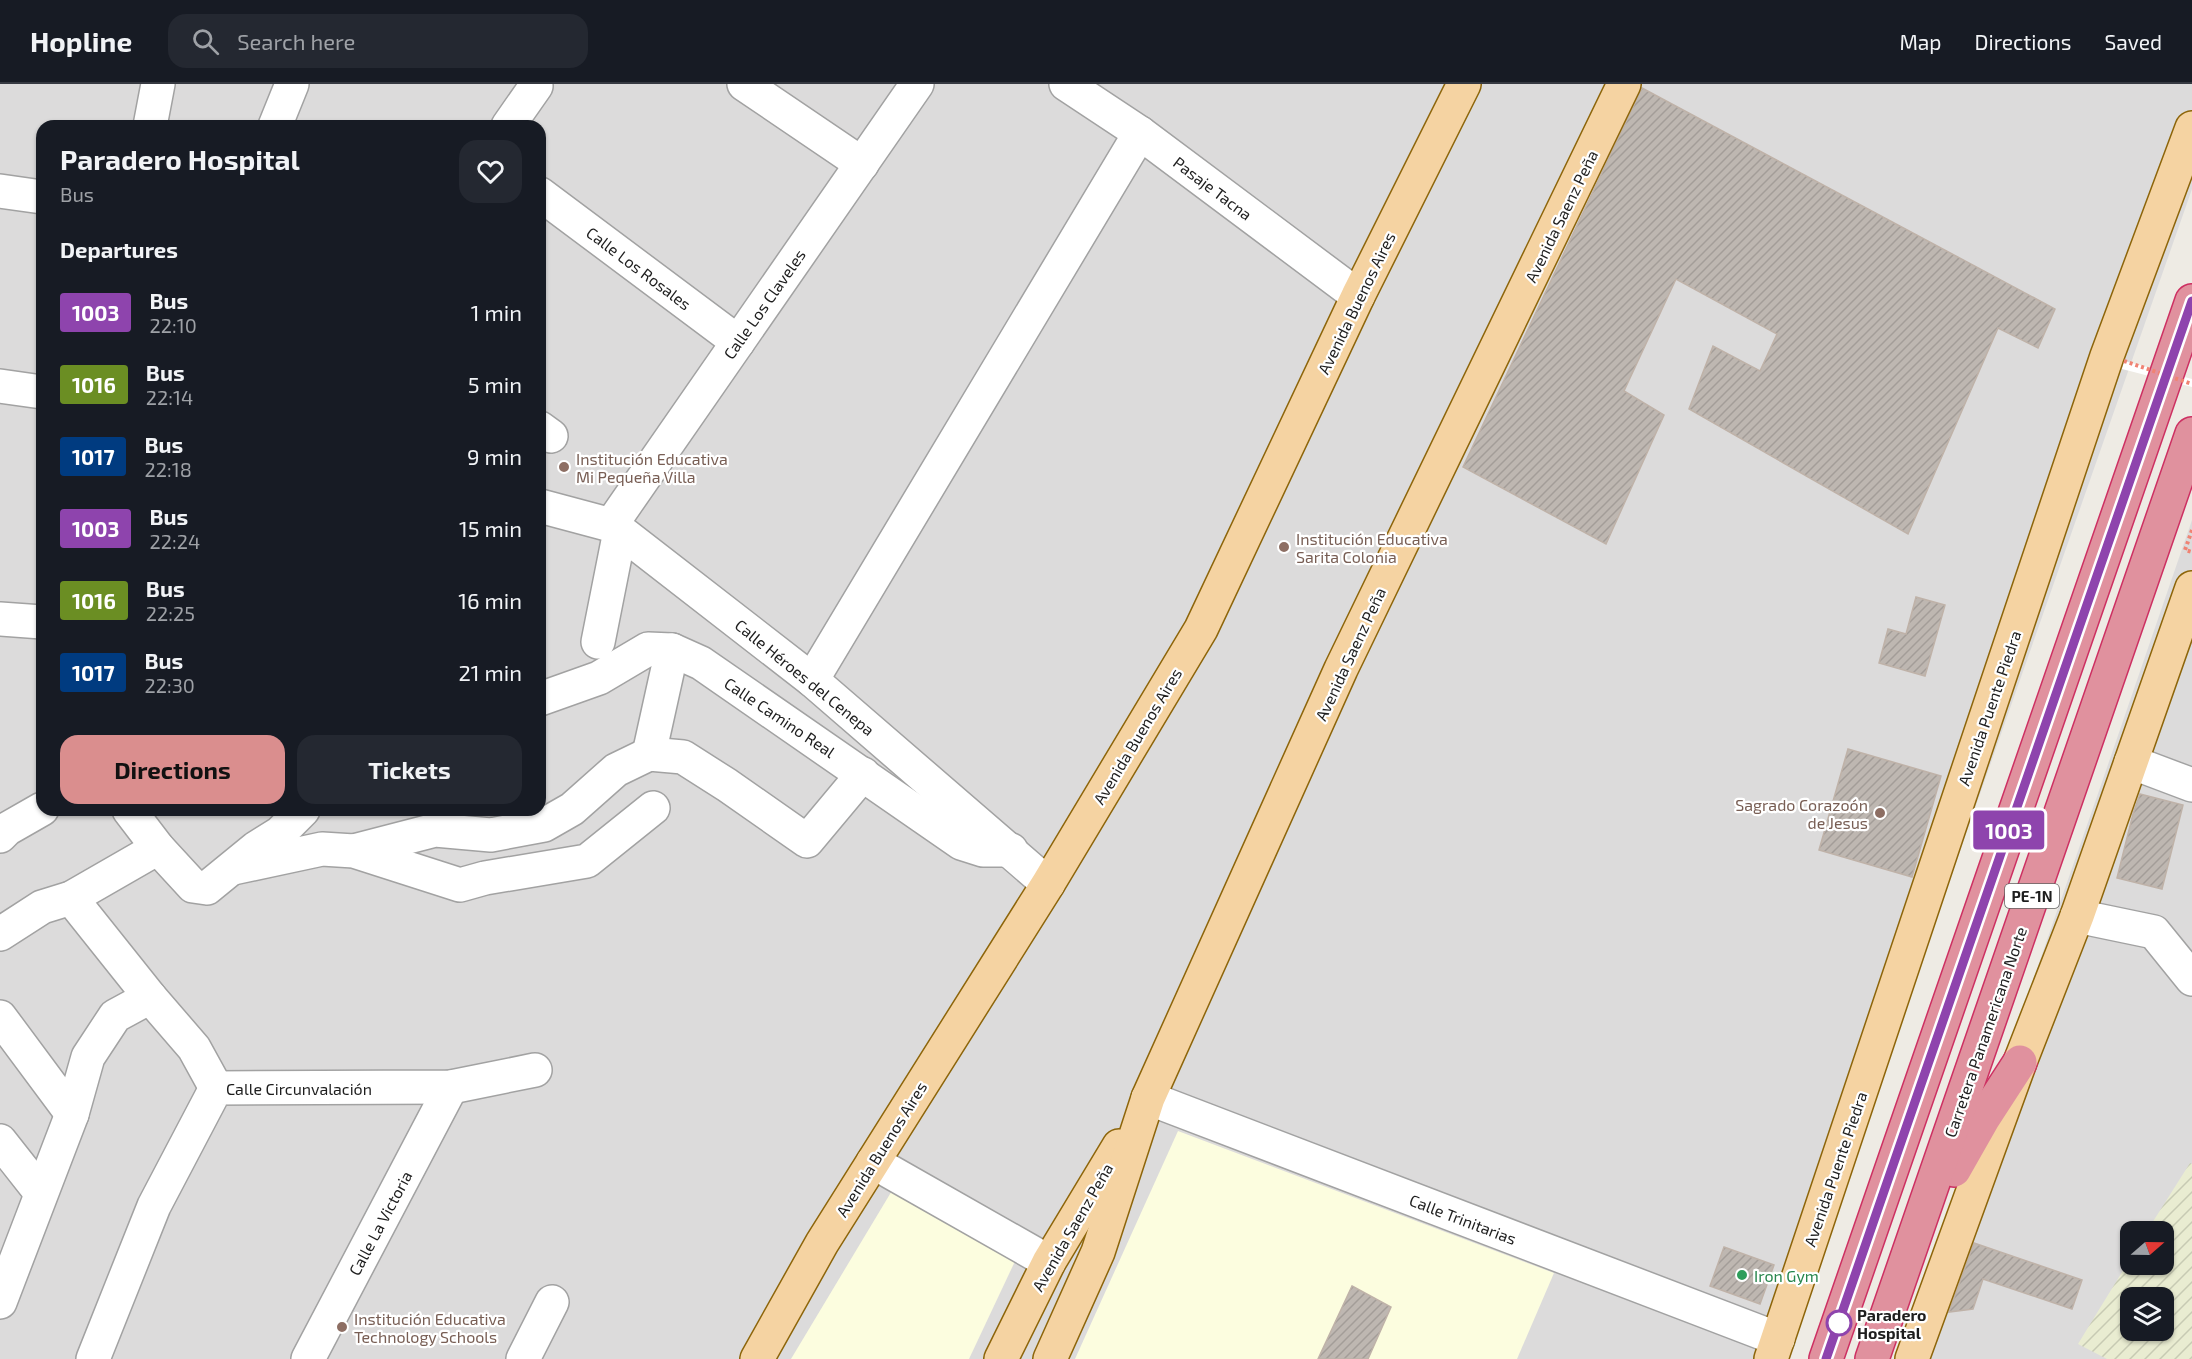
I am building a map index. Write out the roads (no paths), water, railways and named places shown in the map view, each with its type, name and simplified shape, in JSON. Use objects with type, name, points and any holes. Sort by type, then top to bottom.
[{"type":"highway","name":"PE-1N","points":[[1826,1359],[2192,301]]},
{"type":"highway","name":"Carretera Panamericana Norte","points":[[1872,1359],[2192,434]]},
{"type":"highway","points":[[1911,1248],[1983,1119],[2020,1062]]},
{"type":"main road","name":"Avenida Buenos Aires","points":[[758,1359],[822,1243],[1048,884],[1201,629],[1358,296],[1464,84]]},
{"type":"main road","name":"Avenida Saenz Peña","points":[[1050,1359],[1098,1252],[1148,1098],[1341,669],[1624,84]]},
{"type":"main road","name":"Avenida Puente Piedra","points":[[1774,1349],[2107,356],[2192,128]]},
{"type":"main road","points":[[1912,1359],[2020,1062],[2077,916],[2192,588]]},
{"type":"main road","name":"Avenida Saenz Peña","points":[[1001,1359],[1049,1262],[1148,1098]]},
{"type":"street","points":[[151,120],[158,84]]},
{"type":"street","points":[[277,120],[292,84]]},
{"type":"street","points":[[744,84],[862,164]]},
{"type":"street","name":"Calle Los Claveles","points":[[615,528],[738,342],[917,84]]},
{"type":"street","name":"Pasaje Tacna","points":[[1066,84],[1140,133],[1358,296]]},
{"type":"street","points":[[512,120],[536,87]]},
{"type":"street","points":[[812,680],[1140,133]]},
{"type":"street","points":[[0,191],[36,195]]},
{"type":"street","name":"Calle Los Rosales","points":[[546,198],[738,342]]},
{"type":"street","points":[[0,386],[36,391]]},
{"type":"street","name":"Calle Héroes del Cenepa","points":[[546,508],[615,528],[812,680],[1048,884]]},
{"type":"street","points":[[598,642],[615,528]]},
{"type":"street","points":[[0,619],[36,621]]},
{"type":"street","name":"Calle Camino Real","points":[[546,697],[599,678],[648,649],[672,650],[701,663],[961,843],[982,850],[1011,850]]},
{"type":"street","points":[[649,754],[672,650]]},
{"type":"street","points":[[354,851],[435,830],[490,835],[544,825],[572,809],[616,770],[649,754],[683,757],[727,784],[807,841],[863,774]]},
{"type":"street","points":[[2131,762],[2192,785]]},
{"type":"street","points":[[233,868],[322,849],[354,851],[460,885],[485,878],[587,861],[653,808]]},
{"type":"street","points":[[0,836],[7,829],[36,812]]},
{"type":"street","points":[[134,816],[158,848],[193,886],[207,888],[280,833],[297,816]]},
{"type":"street","points":[[266,842],[282,816]]},
{"type":"street","points":[[0,934],[42,907],[71,898],[158,848]]},
{"type":"street","points":[[71,898],[194,1048],[216,1088]]},
{"type":"street","points":[[2077,916],[2154,932],[2192,979]]},
{"type":"street","points":[[0,1302],[72,1114],[88,1057],[115,1016],[150,997]]},
{"type":"street","points":[[0,1017],[72,1114]]},
{"type":"street","name":"Calle Circunvalación","points":[[93,1359],[154,1206],[216,1088],[451,1087],[535,1070]]},
{"type":"street","name":"Calle La Victoria","points":[[308,1359],[451,1087]]},
{"type":"street","name":"Calle Trinitarias","points":[[1148,1098],[1774,1349]]},
{"type":"street","points":[[0,1141],[41,1193]]},
{"type":"street","points":[[873,1162],[1049,1262]]},
{"type":"street","points":[[523,1359],[552,1302]]},
{"type":"place","name":"Institución Educativa Mi Pequeña Villa","points":[[564,467]]},
{"type":"place","name":"Institución Educativa Sarita Colonia","points":[[1284,547]]},
{"type":"place","name":"Sagrado Corazoón de Jesus","points":[[1880,813]]},
{"type":"place","name":"Iron Gym","points":[[1742,1275]]},
{"type":"place","name":"Paradero Hospital","points":[[1839,1323]]},
{"type":"place","name":"Institución Educativa Technology Schools","points":[[342,1327]]}]
